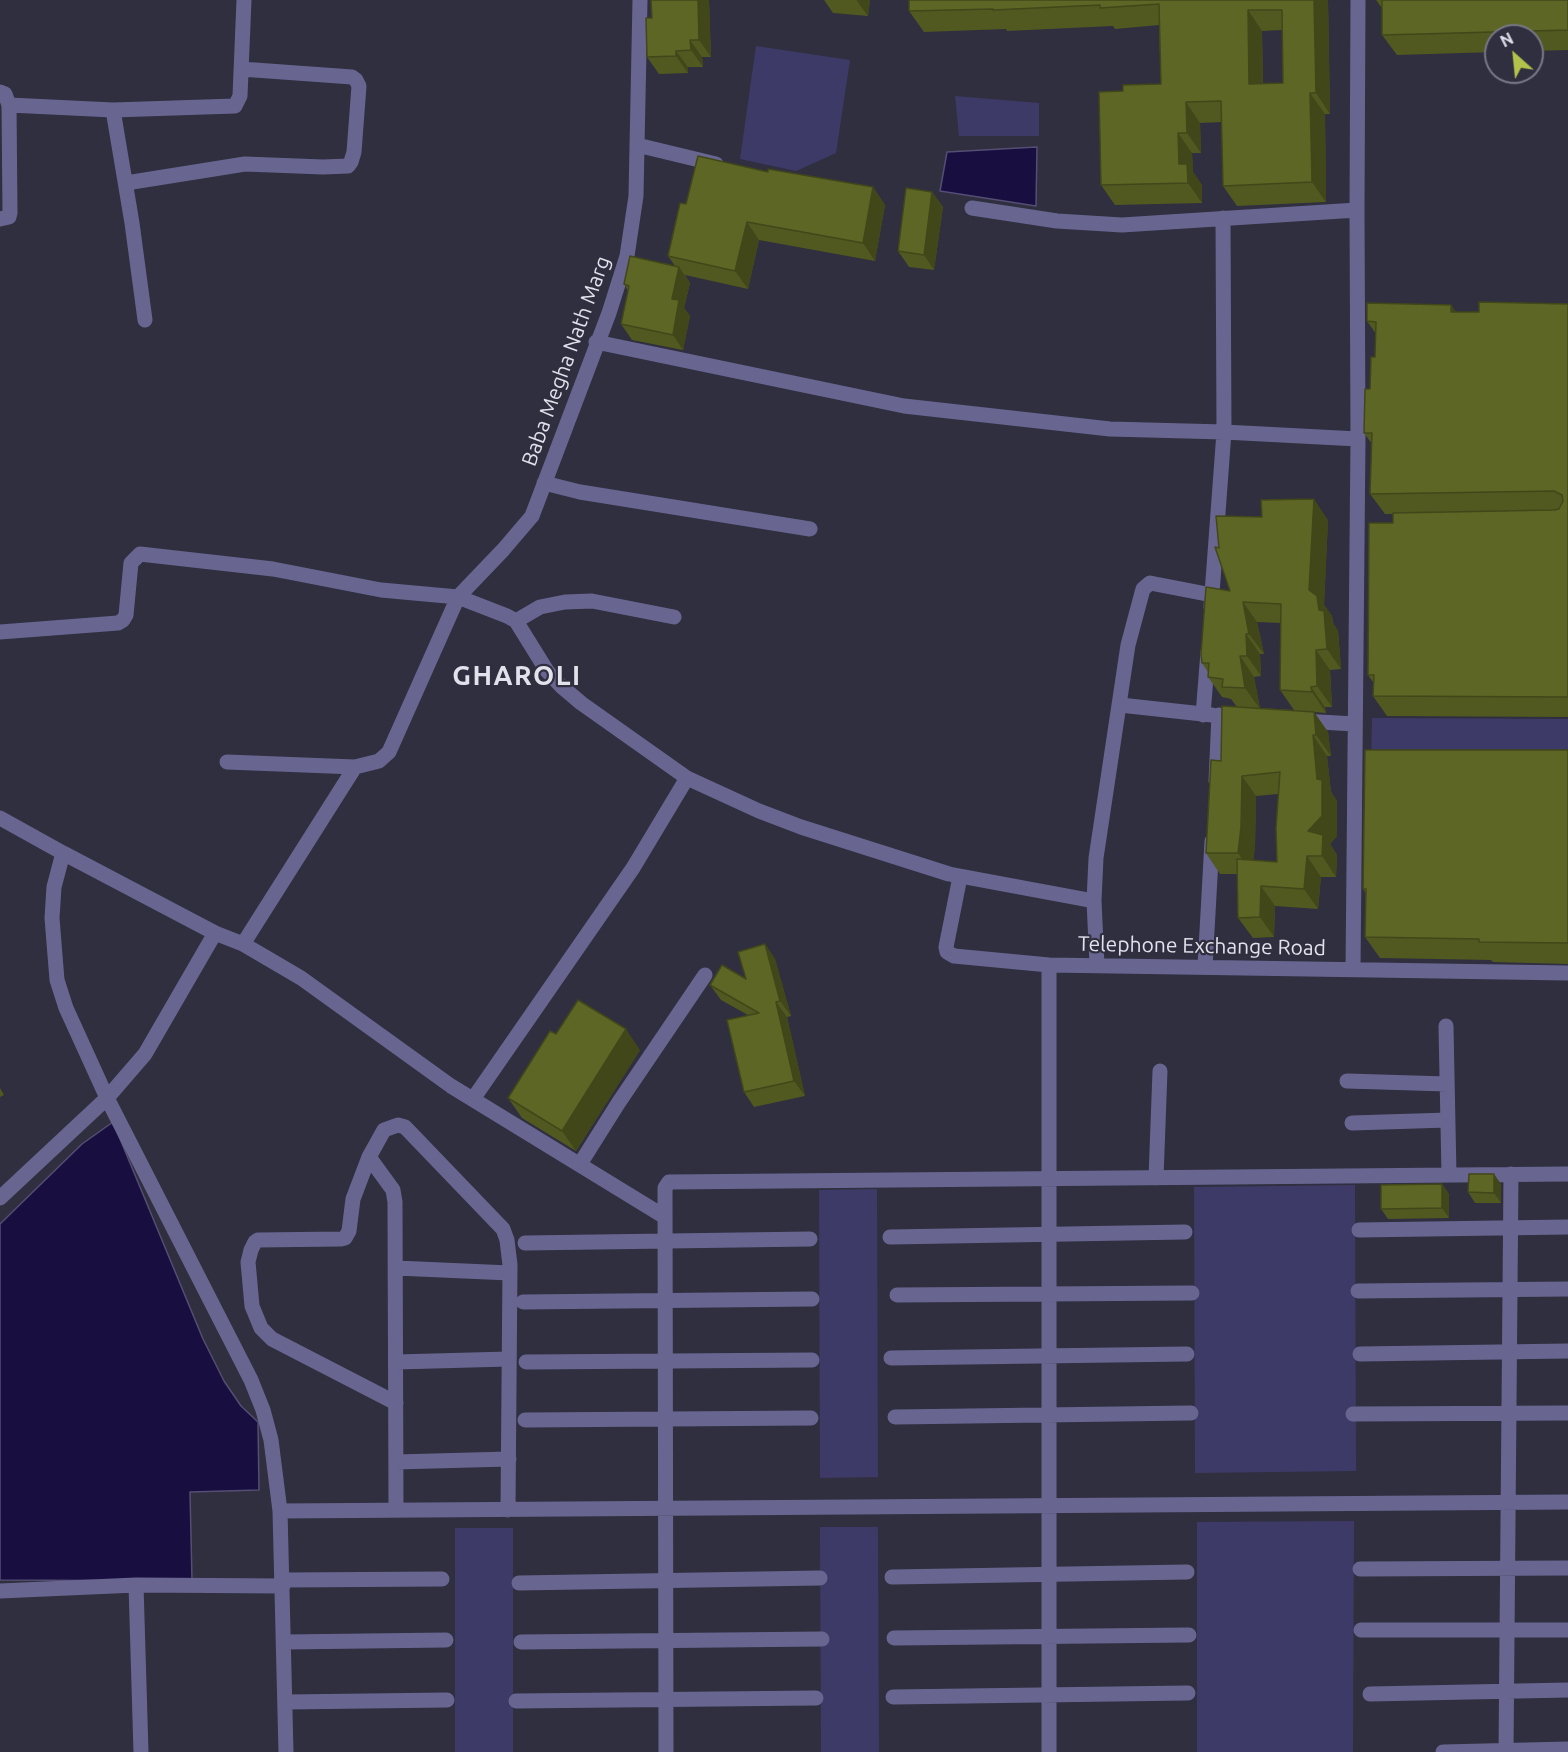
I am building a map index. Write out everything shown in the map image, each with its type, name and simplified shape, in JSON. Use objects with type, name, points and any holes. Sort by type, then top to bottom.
[{"type":"street","points":[[9,105],[113,110],[235,106],[240,96],[244,0]]},
{"type":"street","name":"Baba Megha Nath Marg","points":[[355,767],[379,761],[389,752],[458,597],[532,516],[616,294],[627,256],[636,196],[640,0]]},
{"type":"street","points":[[1353,969],[1355,724],[1362,524],[1358,439],[1358,0]]},
{"type":"street","points":[[126,183],[245,164],[348,166],[354,152],[359,86],[356,80],[352,77],[241,69]]},
{"type":"street","points":[[0,92],[4,94],[9,105],[10,213],[9,217],[0,219]]},
{"type":"street","points":[[113,110],[126,183],[145,320]]},
{"type":"street","points":[[638,145],[728,166]]},
{"type":"street","points":[[972,208],[1057,221],[1122,225],[1357,210]]},
{"type":"street","points":[[1210,616],[1224,432],[1223,218]]},
{"type":"street","points":[[596,342],[904,406],[1110,429],[1358,439]]},
{"type":"street","points":[[544,483],[580,492],[810,529]]},
{"type":"street","points":[[0,632],[118,623],[126,615],[131,563],[140,554],[273,569],[381,590],[458,597],[516,621],[547,671],[561,686],[687,778],[759,811],[801,827],[960,877],[1094,901]]},
{"type":"street","points":[[1097,965],[1094,901],[1096,858],[1128,645],[1146,585],[1150,583],[1212,595]]},
{"type":"street","points":[[516,621],[540,608],[565,602],[592,601],[674,617]]},
{"type":"street","points":[[1203,715],[1209,638]]},
{"type":"street","points":[[1120,705],[1225,716],[1215,795]]},
{"type":"street","points":[[1287,720],[1355,724]]},
{"type":"street","points":[[227,762],[355,767]]},
{"type":"street","points":[[243,944],[355,767]]},
{"type":"street","points":[[473,1099],[633,868],[687,778]]},
{"type":"street","points":[[1,820],[216,933],[243,944],[301,978],[451,1086],[665,1217]]},
{"type":"street","points":[[1205,967],[1213,830]]},
{"type":"street","points":[[63,853],[54,887],[52,918],[57,980],[66,1008],[107,1098],[251,1380],[263,1410],[271,1440],[280,1511],[286,1752]]},
{"type":"street","points":[[960,877],[947,952],[954,956],[1049,965]]},
{"type":"street","points":[[0,1198],[107,1098],[145,1054],[216,933]]},
{"type":"street","name":"Telephone Exchange Road","points":[[1049,1752],[1049,965],[1568,972]]},
{"type":"street","points":[[580,1164],[705,975]]},
{"type":"street","points":[[1446,1026],[1449,1175]]},
{"type":"street","points":[[1156,1178],[1160,1071]]},
{"type":"street","points":[[1347,1081],[1447,1084]]},
{"type":"street","points":[[1352,1123],[1448,1120]]},
{"type":"street","points":[[396,1403],[272,1340],[261,1328],[252,1306],[248,1262],[250,1250],[255,1242],[267,1239],[345,1238],[349,1231],[353,1199],[369,1157],[384,1130],[398,1125],[405,1127],[503,1228],[507,1240],[510,1273],[508,1510]]},
{"type":"street","points":[[369,1157],[395,1196],[396,1510]]},
{"type":"street","points":[[666,1752],[665,1188],[669,1182],[1568,1173]]},
{"type":"street","points":[[1506,1751],[1511,1174]]},
{"type":"street","points":[[1359,1230],[1568,1227]]},
{"type":"street","points":[[890,1237],[1185,1232]]},
{"type":"street","points":[[525,1243],[810,1239]]},
{"type":"street","points":[[396,1268],[510,1273]]},
{"type":"street","points":[[1358,1291],[1568,1289]]},
{"type":"street","points":[[897,1295],[1192,1293]]},
{"type":"street","points":[[523,1302],[812,1299]]},
{"type":"street","points":[[1360,1353],[1568,1351]]},
{"type":"street","points":[[891,1358],[1187,1354]]},
{"type":"street","points":[[396,1362],[509,1359]]},
{"type":"street","points":[[526,1362],[812,1360]]},
{"type":"street","points":[[895,1417],[1191,1413]]},
{"type":"street","points":[[1353,1414],[1568,1413]]},
{"type":"street","points":[[525,1420],[811,1418]]},
{"type":"street","points":[[396,1462],[509,1459]]},
{"type":"street","points":[[280,1511],[1568,1502]]},
{"type":"street","points":[[1360,1569],[1568,1568]]},
{"type":"street","points":[[892,1577],[1187,1572]]},
{"type":"street","points":[[519,1583],[820,1578]]},
{"type":"street","points":[[0,1591],[136,1584],[442,1579]]},
{"type":"street","points":[[136,1584],[141,1752]]},
{"type":"street","points":[[1361,1630],[1568,1630]]},
{"type":"street","points":[[894,1638],[1189,1635]]},
{"type":"street","points":[[521,1642],[822,1639]]},
{"type":"street","points":[[285,1642],[446,1640]]},
{"type":"street","points":[[1370,1694],[1568,1690]]},
{"type":"street","points":[[893,1697],[1188,1693]]},
{"type":"street","points":[[516,1701],[816,1698]]},
{"type":"street","points":[[286,1702],[447,1700]]},
{"type":"street","points":[[1443,1752],[1568,1749]]},
{"type":"shaded area","points":[[756,46],[850,60],[836,153],[796,171],[740,159]]},
{"type":"shaded area","points":[[955,96],[1039,103],[1039,136],[959,136]]},
{"type":"shaded area","points":[[1037,147],[1036,206],[940,191],[947,152]]},
{"type":"shaded area","points":[[1372,718],[1568,719],[1568,766],[1371,765]]},
{"type":"shaded area","points":[[113,1122],[203,1339],[224,1381],[241,1406],[258,1422],[259,1490],[190,1492],[192,1581],[0,1580],[0,1224],[82,1144]]},
{"type":"shaded area","points":[[1355,1185],[1356,1471],[1195,1473],[1194,1187]]},
{"type":"shaded area","points":[[877,1189],[878,1477],[820,1478],[819,1190]]},
{"type":"shaded area","points":[[1354,1521],[1353,1752],[1197,1752],[1197,1522]]},
{"type":"shaded area","points":[[820,1527],[878,1527],[879,1752],[821,1752]]},
{"type":"shaded area","points":[[455,1528],[513,1528],[513,1752],[455,1752]]},
{"type":"building","points":[[651,0],[698,0],[699,40],[690,40],[691,50],[676,51],[676,56],[647,57],[646,18],[652,18]]},
{"type":"building","points":[[909,0],[1314,0],[1316,93],[1310,93],[1312,182],[1223,186],[1221,101],[1186,102],[1187,133],[1178,133],[1179,164],[1187,164],[1188,183],[1101,185],[1099,92],[1123,91],[1123,85],[1161,84],[1159,4],[1100,8],[1100,5],[909,11]],"holes":[[[1248,10],[1282,10],[1283,83],[1249,84]]]},
{"type":"building","points":[[1382,0],[1568,0],[1568,30],[1544,31],[1544,24],[1484,24],[1484,32],[1382,35]]},
{"type":"building","points":[[698,156],[768,172],[768,169],[873,187],[863,243],[747,222],[735,271],[668,256],[680,203],[686,204]]},
{"type":"building","points":[[906,188],[932,192],[924,255],[898,251]]},
{"type":"building","points":[[630,256],[679,267],[672,299],[679,300],[673,335],[621,324],[629,286],[624,284]]},
{"type":"building","points":[[1479,302],[1568,304],[1568,697],[1373,696],[1374,675],[1368,675],[1369,523],[1393,523],[1393,513],[1554,510],[1559,509],[1563,501],[1562,495],[1554,491],[1370,494],[1372,433],[1364,433],[1365,389],[1370,389],[1371,357],[1375,357],[1376,322],[1367,321],[1367,303],[1451,305],[1451,312],[1479,312]]},
{"type":"building","points":[[1314,499],[1309,590],[1317,596],[1319,610],[1324,611],[1327,649],[1316,650],[1317,686],[1311,687],[1312,692],[1280,690],[1281,604],[1243,602],[1249,634],[1246,634],[1247,656],[1240,656],[1245,688],[1222,687],[1223,679],[1208,677],[1209,663],[1202,663],[1201,654],[1206,587],[1230,591],[1215,547],[1219,548],[1216,516],[1262,517],[1261,500]]},
{"type":"building","points":[[1222,706],[1314,712],[1316,735],[1313,735],[1317,779],[1322,780],[1322,816],[1308,831],[1323,835],[1322,856],[1307,856],[1304,889],[1261,886],[1260,917],[1238,918],[1237,859],[1277,862],[1276,828],[1280,772],[1242,776],[1238,853],[1206,853],[1211,760],[1221,761]]},
{"type":"building","points":[[1365,750],[1568,750],[1568,943],[1365,937],[1366,889],[1363,889]]},
{"type":"building","points":[[765,944],[780,1001],[776,1002],[794,1081],[744,1092],[727,1020],[759,1013],[710,985],[722,965],[746,979],[738,952]]},
{"type":"building","points":[[578,1000],[626,1029],[562,1131],[508,1098],[550,1031],[556,1034]]},
{"type":"building","points":[[1469,1174],[1494,1174],[1494,1193],[1468,1192]]},
{"type":"building","points":[[1442,1184],[1442,1208],[1381,1209],[1381,1185]]},
{"type":"district","name":"GHAROLI","points":[[517,676]]}]
